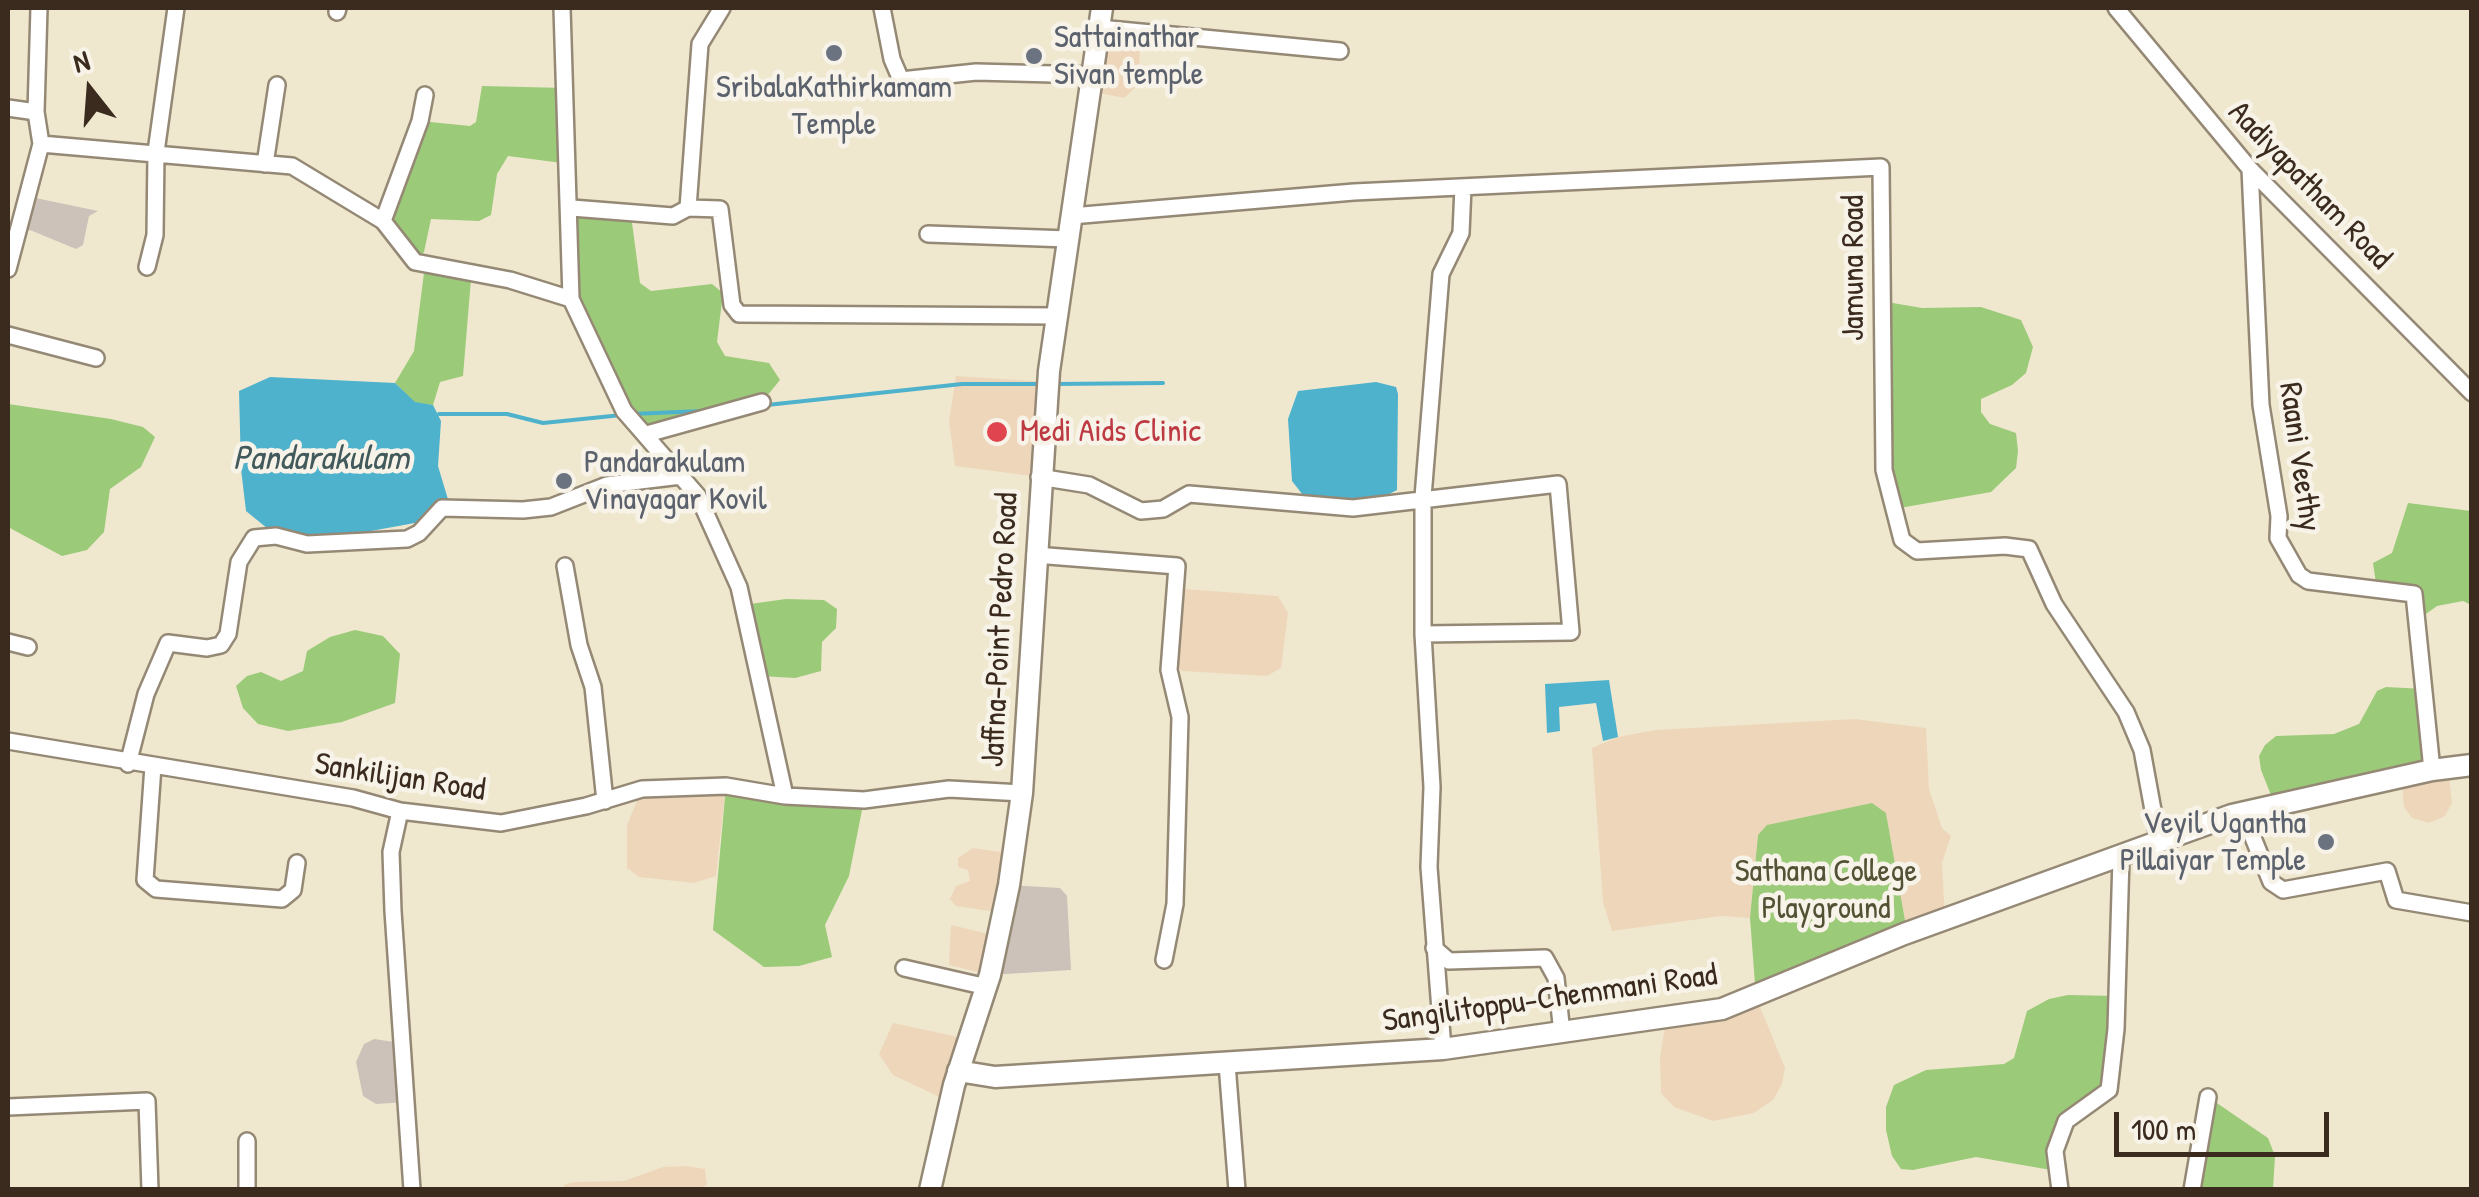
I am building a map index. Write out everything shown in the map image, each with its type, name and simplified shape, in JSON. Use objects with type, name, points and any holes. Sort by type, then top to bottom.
[{"type":"main road","name":"Jaffna-Point Pedro Road","points":[[930,1190],[958,1071],[986,987],[1009,885],[1022,793],[1039,477],[1057,316],[1100,18]]},
{"type":"main road","name":"Sangilitoppu-Chemmani Road","points":[[958,1071],[995,1077],[1443,1049],[1722,1009],[1904,934],[2243,813],[2432,770],[2472,766]]},
{"type":"street","points":[[8,269],[40,144],[36,112],[39,8]]},
{"type":"street","points":[[147,267],[154,234],[156,152],[176,8]]},
{"type":"street","points":[[562,8],[572,208],[571,299],[624,411],[698,496],[739,586],[785,796]]},
{"type":"street","points":[[688,208],[700,44],[722,8]]},
{"type":"street","points":[[882,8],[901,80],[976,72],[1092,75]]},
{"type":"street","name":"Aadiyapatham Road","points":[[2116,8],[2250,169],[2472,393]]},
{"type":"street","points":[[1100,18],[1340,51]]},
{"type":"street","points":[[264,164],[277,85]]},
{"type":"street","points":[[384,221],[425,95]]},
{"type":"street","points":[[8,108],[36,112]]},
{"type":"street","points":[[40,144],[292,166],[384,221],[416,262],[510,280],[571,299]]},
{"type":"street","name":"Jamuna Road","points":[[1072,216],[1463,187],[1882,167],[1884,470],[1902,540],[1917,551],[2005,546],[2029,550],[2054,604],[2098,668],[2136,737],[2160,843]]},
{"type":"street","name":"Raani Veethy","points":[[2250,169],[2261,405],[2279,516],[2278,538],[2298,575],[2308,581],[2414,594],[2432,770]]},
{"type":"street","points":[[1443,1049],[1429,867],[1432,787],[1423,634],[1423,497],[1440,274],[1460,233],[1463,187]]},
{"type":"street","points":[[572,208],[645,216],[673,216],[688,208],[720,209],[732,305],[739,314],[1057,316]]},
{"type":"street","points":[[928,234],[1068,239]]},
{"type":"street","points":[[8,335],[96,358]]},
{"type":"street","points":[[647,434],[762,402]]},
{"type":"street","points":[[128,764],[146,694],[168,643],[207,648],[221,645],[228,634],[238,562],[254,538],[276,536],[307,544],[407,538],[419,533],[442,508],[523,510],[551,506],[607,485],[681,476]]},
{"type":"street","points":[[1039,477],[1088,485],[1141,511],[1163,509],[1188,494],[1353,508],[1558,484],[1571,632],[1423,634]]},
{"type":"street","points":[[1035,555],[1177,566],[1169,670],[1180,718],[1176,904],[1164,960]]},
{"type":"street","points":[[565,566],[579,644],[593,688],[605,800]]},
{"type":"street","points":[[8,642],[28,646]]},
{"type":"street","name":"Sankilijan Road","points":[[8,742],[353,798],[400,810],[500,823],[642,789],[726,786],[785,796],[864,800],[949,789],[1022,793]]},
{"type":"street","points":[[153,766],[145,880],[156,890],[282,899],[294,890],[297,863]]},
{"type":"street","points":[[400,810],[391,852],[392,911],[412,1190]]},
{"type":"street","points":[[2243,813],[2271,882],[2283,890],[2386,871],[2396,900],[2472,914]]},
{"type":"street","points":[[2060,1190],[2055,1150],[2066,1121],[2109,1090],[2116,1029],[2121,858]]},
{"type":"street","points":[[1434,948],[1450,961],[1545,958],[1556,978],[1562,1033]]},
{"type":"street","points":[[904,968],[986,987]]},
{"type":"street","points":[[1227,1064],[1236,1190]]},
{"type":"street","points":[[2192,1190],[2208,1096]]},
{"type":"street","points":[[8,1107],[147,1101],[150,1190]]},
{"type":"street","points":[[247,1141],[247,1190]]},
{"type":"shaded area","points":[[1099,28],[1140,41],[1139,84],[1124,98],[1090,91]]},
{"type":"shaded area","points":[[26,196],[98,211],[89,216],[83,245],[76,249],[30,230],[17,232]]},
{"type":"shaded area","name":"Medi Aids Clinic","points":[[956,376],[1048,382],[1039,477],[955,466],[949,421]]},
{"type":"shaded area","points":[[1184,589],[1278,596],[1288,613],[1281,668],[1267,676],[1182,671],[1171,660],[1175,593]]},
{"type":"shaded area","points":[[1855,719],[1926,728],[1929,789],[1942,828],[1951,836],[1942,863],[1945,919],[1906,926],[1886,813],[1758,835],[1750,918],[1721,916],[1612,931],[1603,902],[1592,748],[1618,737],[1655,730]]},
{"type":"shaded area","points":[[2448,768],[2452,803],[2445,816],[2429,823],[2412,818],[2404,807],[2401,776]]},
{"type":"shaded area","points":[[726,786],[716,876],[694,883],[639,877],[627,868],[627,825],[642,789]]},
{"type":"shaded area","points":[[973,848],[1013,854],[1003,913],[956,906],[950,899],[956,886],[970,881],[968,870],[958,867],[958,858]]},
{"type":"shaded area","points":[[1009,885],[1060,888],[1067,896],[1071,970],[990,975]]},
{"type":"shaded area","points":[[951,925],[997,936],[990,975],[949,965]]},
{"type":"shaded area","points":[[1756,997],[1785,1068],[1773,1100],[1754,1113],[1713,1121],[1674,1107],[1661,1093],[1660,1057],[1666,1019]]},
{"type":"shaded area","points":[[893,1023],[954,1036],[968,1043],[950,1102],[893,1075],[879,1054]]},
{"type":"shaded area","points":[[374,1039],[401,1043],[406,1102],[376,1104],[363,1096],[356,1062],[364,1044]]},
{"type":"shaded area","points":[[663,1167],[705,1169],[707,1185],[694,1190],[564,1189],[564,1185],[573,1182],[624,1181]]},
{"type":"green space","points":[[482,86],[566,88],[570,164],[508,156],[497,174],[491,215],[479,221],[431,219],[424,252],[415,262],[383,221],[420,121],[470,126],[476,122]]},
{"type":"green space","points":[[572,208],[631,215],[640,283],[651,291],[712,284],[723,293],[717,342],[725,356],[769,363],[780,380],[762,402],[647,434],[624,411],[571,299]]},
{"type":"green space","points":[[425,265],[471,279],[463,376],[440,382],[433,405],[415,403],[395,383],[414,351]]},
{"type":"green space","points":[[1881,301],[1922,308],[1981,307],[2021,320],[2033,347],[2026,373],[2012,385],[1981,399],[1981,412],[1990,424],[2016,433],[2018,451],[2016,468],[1991,492],[1894,509],[1884,470]]},
{"type":"green space","points":[[8,404],[111,419],[143,427],[155,437],[141,467],[110,489],[104,532],[87,550],[62,556],[8,527]]},
{"type":"green space","points":[[2408,503],[2471,511],[2471,605],[2463,601],[2437,606],[2419,619],[2414,594],[2377,590],[2373,563],[2392,553]]},
{"type":"green space","points":[[786,599],[824,600],[837,609],[836,628],[822,642],[821,671],[795,678],[760,676],[743,605]]},
{"type":"green space","points":[[355,630],[383,636],[400,654],[395,703],[342,722],[288,731],[258,724],[243,708],[236,686],[247,676],[261,672],[281,681],[303,671],[307,651],[330,637]]},
{"type":"green space","points":[[2386,687],[2424,689],[2432,770],[2273,800],[2261,770],[2259,756],[2265,745],[2276,736],[2334,734],[2359,724],[2377,691]]},
{"type":"green space","points":[[726,786],[864,800],[849,876],[825,925],[832,957],[799,966],[764,967],[713,930]]},
{"type":"green space","name":"Sathana College Playground","points":[[1872,803],[1886,813],[1906,926],[1756,997],[1750,918],[1758,835],[1767,825]]},
{"type":"green space","points":[[2068,995],[2117,996],[2109,1090],[2066,1121],[2057,1171],[1976,1157],[1901,1169],[1892,1156],[1886,1130],[1886,1107],[1894,1085],[1926,1070],[2004,1064],[2014,1058],[2027,1011],[2049,999]]},
{"type":"green space","points":[[2208,1097],[2268,1138],[2275,1156],[2273,1189],[2192,1190]]},
{"type":"water","name":"Pandarakulam","points":[[270,377],[395,383],[415,402],[433,405],[441,421],[438,466],[453,516],[289,546],[246,511],[241,469],[239,391]]},
{"type":"water","points":[[1376,382],[1396,387],[1398,394],[1397,490],[1376,501],[1306,499],[1292,481],[1288,419],[1298,391]]},
{"type":"water","points":[[1609,680],[1618,737],[1603,741],[1596,703],[1559,707],[1560,731],[1547,733],[1545,684]]},
{"type":"waterway","points":[[1055,384],[1163,383]]},
{"type":"waterway","points":[[767,405],[962,384],[1041,384]]},
{"type":"waterway","points":[[632,414],[702,411]]},
{"type":"waterway","points":[[439,414],[507,414],[543,423],[622,415]]},
{"type":"place","name":"SribalaKathirkamam Temple","points":[[834,53]]},
{"type":"place","name":"Sattainathar Sivan temple","points":[[1034,56]]},
{"type":"place","name":"Medi Aids Clinic","points":[[997,432]]},
{"type":"place","name":"Pandarakulam Vinayagar Kovil","points":[[564,481]]},
{"type":"place","name":"Veyil Ugantha Pillaiyar Temple","points":[[2326,842]]}]
